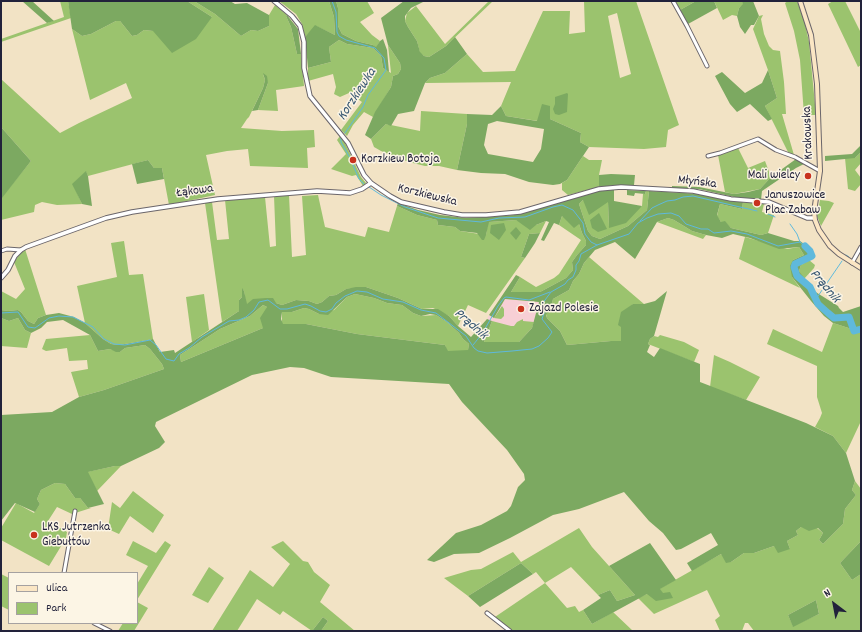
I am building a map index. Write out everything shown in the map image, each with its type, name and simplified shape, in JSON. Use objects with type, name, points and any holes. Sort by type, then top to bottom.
[{"type":"main road","name":"Krakowska","points":[[800,1],[811,35],[815,60],[818,100],[820,171],[814,218]]},
{"type":"main road","points":[[814,218],[818,228],[828,244],[839,254],[861,268]]},
{"type":"street","name":"Korzkiewska","points":[[274,1],[292,16],[300,26],[304,42],[304,68],[310,96],[348,143],[360,169],[371,183],[390,196],[401,202],[433,210],[462,215],[486,215],[520,212],[574,195]]},
{"type":"street","points":[[673,1],[706,66]]},
{"type":"street","points":[[708,156],[758,139],[776,150],[795,157],[820,171]]},
{"type":"street","name":"Łąkowa","points":[[1,278],[8,270],[15,256],[25,247],[87,224],[132,212],[224,198],[318,191],[350,193],[362,189],[371,183]]},
{"type":"street","name":"Młyńska","points":[[574,195],[598,189],[622,187],[693,191],[731,199],[769,202],[807,218],[814,218]]},
{"type":"street","points":[[852,263],[861,247]]},
{"type":"street","points":[[1,250],[21,250]]},
{"type":"street","points":[[64,572],[75,511]]},
{"type":"street","points":[[487,613],[510,631]]},
{"type":"street","points":[[96,624],[110,631]]},
{"type":"shaded area","points":[[505,299],[539,302],[532,328],[519,342],[487,319],[489,315],[494,318]]},
{"type":"green space","points":[[22,1],[32,1],[54,21],[47,23]]},
{"type":"green space","points":[[60,1],[68,1],[71,18],[1,42],[1,39],[64,17]]},
{"type":"green space","points":[[68,1],[187,1],[212,17],[196,39],[172,53],[153,31],[144,30],[137,35],[132,36],[120,21],[116,21],[91,34],[82,36],[72,29]]},
{"type":"green space","points":[[187,1],[194,1],[215,14],[241,36],[251,30],[258,31],[269,26],[269,15],[275,5],[287,15],[286,16],[291,27],[297,54],[301,54],[304,86],[276,90],[278,111],[258,110],[268,83],[263,74],[265,80],[263,88],[249,117],[241,128],[282,131],[314,130],[315,147],[307,148],[308,168],[250,166],[248,149],[206,155],[215,195],[169,205],[162,168],[154,168],[148,160],[88,176],[86,172],[73,184],[82,204],[57,205],[42,202],[35,205],[34,212],[1,220],[1,198],[31,161],[1,127],[1,79],[60,133],[132,98],[126,83],[90,100],[72,29],[82,36],[91,34],[116,21],[120,21],[132,36],[137,35],[144,30],[153,31],[212,17]]},
{"type":"green space","points":[[194,1],[230,1],[235,4],[247,3],[269,15],[269,26],[258,31],[251,30],[241,36],[215,14]]},
{"type":"green space","points":[[279,1],[329,1],[334,17],[335,35],[316,26],[305,37],[302,24],[296,14]]},
{"type":"green space","points":[[329,1],[336,1],[338,8],[338,26],[342,34],[356,41],[376,47],[383,39],[387,50],[389,72],[383,68],[381,56],[373,48],[347,44],[339,40],[329,47],[331,62],[308,68],[305,37],[315,25],[335,35],[334,17]]},
{"type":"green space","points":[[336,1],[367,1],[374,13],[360,22],[380,41],[376,48],[373,45],[356,41],[342,34],[338,26],[338,8]]},
{"type":"green space","points":[[404,1],[425,1],[411,8],[405,16],[405,21],[417,41],[420,52],[424,56],[429,57],[446,46],[455,37],[467,54],[445,73],[430,78],[425,83],[414,111],[398,114],[391,126],[386,124],[371,139],[365,135],[375,112],[391,87],[393,76],[398,74],[401,69],[400,63],[388,45],[381,18]]},
{"type":"green space","points":[[489,1],[493,1],[446,46],[429,57],[420,53],[417,41],[405,21],[407,13],[416,6],[445,44]]},
{"type":"green space","points":[[584,1],[636,1],[679,125],[668,130],[666,147],[644,149],[589,147],[580,142],[581,133],[550,119],[550,106],[538,121],[506,116],[501,106],[511,82],[425,83],[430,78],[445,73],[467,54],[483,72],[515,71],[543,11],[570,11],[569,34],[585,32]],"holes":[[[617,13],[631,74],[620,78],[608,16]]]},
{"type":"green space","points":[[675,1],[696,1],[680,10]]},
{"type":"green space","points":[[696,1],[714,1],[717,8],[688,24],[680,10]]},
{"type":"green space","points":[[714,1],[742,1],[744,4],[739,8],[737,16],[732,15],[723,20]]},
{"type":"green space","points":[[742,1],[753,1],[759,16],[754,25],[751,25],[745,34],[740,27],[737,16],[739,8],[743,4]]},
{"type":"green space","points":[[788,1],[797,1],[804,19],[809,42],[816,115],[804,115],[800,60],[794,31],[785,3]]},
{"type":"green space","points":[[833,1],[845,1],[861,33],[861,65],[858,67],[828,4]]},
{"type":"green space","points":[[287,15],[298,29],[301,54],[297,54],[291,27],[286,16]]},
{"type":"green space","points":[[763,15],[761,19],[764,34],[769,46],[773,50],[780,51],[786,114],[782,114],[794,155],[788,152],[765,106],[777,98],[753,29],[759,16]]},
{"type":"green space","points":[[339,40],[347,44],[373,48],[381,56],[383,68],[391,73],[388,45],[400,63],[401,69],[398,74],[393,76],[391,87],[373,117],[364,112],[353,125],[347,136],[341,130],[362,102],[349,93],[340,97],[334,94],[336,87],[333,74],[308,81],[308,68],[331,62],[329,47]]},
{"type":"green space","points":[[768,70],[777,98],[765,106],[772,119],[768,121],[750,104],[737,112],[730,104],[715,76],[722,72],[745,93],[762,83]]},
{"type":"green space","points":[[263,73],[267,76],[268,83],[258,110],[252,111],[263,88],[265,80]]},
{"type":"green space","points":[[567,93],[567,112],[559,115],[555,114],[553,109],[555,97]]},
{"type":"green space","points":[[542,104],[550,106],[550,119],[581,133],[580,142],[589,147],[567,180],[560,184],[553,185],[529,182],[505,174],[457,170],[467,124],[467,114],[492,115],[501,106],[506,116],[537,121]],"holes":[[[497,121],[544,129],[541,149],[533,162],[488,154],[484,145],[488,124]]]},
{"type":"green space","points":[[421,111],[467,114],[467,124],[457,170],[439,166],[425,166],[409,162],[374,147],[371,139],[386,124],[420,131]]},
{"type":"green space","points":[[1,127],[31,161],[2,198],[1,198]]},
{"type":"green space","points":[[340,136],[345,143],[361,177],[366,183],[363,186],[356,175],[352,176],[331,169],[346,154],[337,140]]},
{"type":"green space","points":[[861,145],[861,152],[855,158],[825,161],[825,156],[852,154]]},
{"type":"green space","points":[[738,148],[748,168],[765,161],[771,177],[760,189],[734,194],[725,192],[718,155]]},
{"type":"green space","points":[[861,152],[861,163],[855,170],[861,178],[861,184],[855,191],[848,189],[845,158],[855,158]]},
{"type":"green space","points":[[583,156],[589,160],[602,160],[599,175],[599,187],[568,195],[562,190],[562,183],[567,180]]},
{"type":"green space","points":[[796,159],[804,164],[762,191],[761,200],[734,197],[699,189],[672,188],[672,186],[699,187],[734,194],[748,192],[760,189],[771,177]]},
{"type":"green space","points":[[148,160],[154,168],[162,168],[164,179],[137,184],[132,164]]},
{"type":"green space","points":[[86,171],[92,206],[82,204],[72,184]]},
{"type":"green space","points":[[599,175],[635,175],[634,185],[599,187]]},
{"type":"green space","points":[[614,189],[614,201],[642,206],[626,223],[609,228],[608,202],[589,215],[583,200],[579,204],[588,231],[592,236],[600,239],[628,226],[647,210],[649,191],[701,194],[743,202],[742,209],[720,204],[717,215],[721,222],[725,221],[731,228],[761,235],[768,233],[794,241],[800,241],[813,252],[814,256],[801,265],[799,271],[814,291],[838,306],[843,312],[861,306],[861,332],[833,323],[824,316],[792,277],[790,266],[793,260],[804,255],[799,247],[779,249],[750,238],[733,234],[722,238],[706,235],[692,231],[668,218],[657,222],[635,259],[615,242],[595,250],[584,263],[569,290],[553,299],[551,307],[546,315],[547,318],[560,331],[567,345],[621,341],[621,327],[618,325],[621,312],[633,304],[644,304],[655,301],[667,291],[654,336],[650,339],[648,344],[650,345],[647,352],[654,357],[660,348],[700,364],[700,382],[806,423],[833,436],[846,453],[855,481],[852,490],[856,495],[845,509],[843,524],[823,544],[819,540],[823,533],[818,528],[809,531],[801,527],[796,531],[798,535],[787,541],[790,549],[778,553],[774,546],[754,553],[744,553],[731,562],[726,563],[721,554],[692,571],[687,563],[718,545],[711,533],[681,549],[676,550],[663,533],[649,521],[624,492],[579,509],[553,515],[479,553],[454,554],[434,562],[427,560],[456,533],[481,525],[507,511],[511,506],[518,487],[525,480],[524,474],[507,450],[462,402],[449,384],[331,377],[304,368],[290,367],[252,375],[156,422],[155,426],[165,442],[159,448],[121,466],[88,472],[104,504],[88,508],[80,498],[75,498],[65,484],[55,483],[41,490],[37,499],[40,504],[35,512],[15,503],[1,521],[1,415],[52,412],[79,397],[164,369],[162,364],[145,345],[125,348],[120,352],[110,349],[98,351],[90,335],[63,320],[47,322],[41,328],[31,333],[25,330],[18,318],[9,321],[1,318],[1,310],[18,310],[28,321],[34,324],[38,318],[59,313],[74,317],[85,323],[111,344],[119,345],[153,339],[160,352],[174,350],[175,353],[239,311],[239,300],[242,297],[242,288],[247,304],[253,299],[273,298],[276,303],[282,305],[296,300],[309,301],[317,304],[329,296],[336,295],[346,289],[366,287],[398,298],[422,309],[438,309],[449,316],[471,337],[487,319],[492,321],[484,342],[519,342],[532,328],[539,302],[505,299],[494,318],[489,315],[516,275],[520,277],[511,292],[540,292],[566,278],[573,270],[572,262],[586,245],[586,241],[579,224],[574,228],[562,216],[559,225],[554,223],[544,241],[541,240],[549,222],[546,221],[536,225],[530,230],[516,220],[489,222],[486,235],[484,240],[482,240],[477,233],[460,231],[455,227],[438,225],[437,220],[417,215],[397,206],[398,203],[418,210],[440,215],[466,218],[515,215],[598,190]],"holes":[[[355,294],[374,298],[387,303],[402,305],[413,313],[421,316],[430,314],[436,315],[447,322],[459,333],[469,344],[468,350],[448,351],[445,345],[357,334],[306,324],[283,324],[281,319],[282,312],[292,312],[304,308],[319,314],[328,315],[347,297]],[[263,305],[267,307],[260,318],[263,328],[181,362],[180,355],[220,329],[250,316]]]},
{"type":"green space","points":[[627,190],[646,191],[645,194],[635,193],[634,196],[627,195]]},
{"type":"green space","points":[[646,191],[649,191],[647,210],[628,226],[600,239],[592,236],[588,231],[579,204],[583,200],[608,202],[609,227],[642,206],[643,194],[645,194]]},
{"type":"green space","points":[[289,195],[292,257],[306,255],[302,196],[318,195],[325,227],[365,237],[368,227],[389,232],[397,206],[417,215],[437,220],[438,225],[455,227],[460,231],[486,235],[488,222],[516,220],[536,225],[546,221],[540,233],[529,234],[521,257],[525,258],[486,313],[468,305],[458,326],[449,316],[433,308],[422,309],[398,298],[366,287],[346,289],[336,295],[329,296],[317,304],[309,301],[296,300],[282,305],[276,303],[246,305],[244,291],[242,289],[242,297],[239,300],[239,311],[222,322],[205,203],[212,202],[217,240],[229,239],[225,200],[265,197],[270,247],[276,246],[274,196]]},
{"type":"green space","points":[[820,200],[834,203],[821,226],[817,216]]},
{"type":"green space","points":[[743,202],[764,204],[762,212],[774,215],[768,233],[761,235],[731,228],[725,222],[721,222],[717,216],[720,204],[742,209]]},
{"type":"green space","points":[[599,213],[607,229],[598,232],[592,228],[590,220]]},
{"type":"green space","points":[[562,216],[579,224],[586,241],[586,245],[572,262],[573,270],[566,278],[540,292],[511,292],[520,277],[536,287],[559,274],[581,240],[559,225]]},
{"type":"green space","points":[[668,218],[692,231],[706,235],[703,239],[657,222]]},
{"type":"green space","points":[[504,223],[506,230],[499,240],[490,233],[491,225]]},
{"type":"green space","points":[[516,227],[521,233],[516,240],[510,233]]},
{"type":"green space","points":[[540,233],[525,258],[521,257],[529,234]]},
{"type":"green space","points":[[745,237],[787,249],[799,247],[804,255],[793,260],[792,277],[800,288],[739,259]]},
{"type":"green space","points":[[124,241],[129,275],[143,274],[153,339],[119,345],[111,344],[103,339],[85,323],[77,286],[117,277],[111,243]]},
{"type":"green space","points":[[25,249],[46,315],[38,318],[34,324],[28,321],[18,310],[1,310],[1,291],[16,299],[25,289],[14,262]]},
{"type":"green space","points":[[589,257],[644,304],[633,304],[621,327],[621,341],[567,345],[560,331],[547,318],[546,314],[551,307],[553,299],[569,290],[573,281]]},
{"type":"green space","points":[[809,260],[815,265],[804,279],[799,271],[801,265]]},
{"type":"green space","points":[[204,294],[209,330],[192,342],[186,297]]},
{"type":"green space","points":[[355,294],[374,298],[387,303],[402,305],[413,313],[421,316],[436,315],[447,322],[469,344],[468,351],[447,351],[445,345],[357,334],[306,324],[282,324],[282,312],[292,312],[304,308],[319,314],[334,310],[347,297]]},
{"type":"green space","points":[[263,305],[267,307],[263,328],[181,362],[180,355],[220,329],[250,316]]},
{"type":"green space","points":[[502,306],[504,309],[504,316],[501,319],[494,318]]},
{"type":"green space","points":[[1,318],[9,321],[18,318],[25,330],[31,333],[27,348],[1,346]]},
{"type":"green space","points":[[523,319],[523,321],[534,322],[532,328],[519,342],[484,342],[492,321],[514,326],[517,322]]},
{"type":"green space","points":[[833,323],[861,332],[861,421],[846,453],[833,436],[815,427],[822,413],[817,397],[817,366],[767,344],[773,329],[822,352]]},
{"type":"green space","points":[[90,335],[98,351],[110,349],[120,352],[125,348],[145,345],[162,364],[164,369],[79,397],[71,372],[88,369],[87,360],[69,361],[67,348],[46,351],[42,349],[46,339]]},
{"type":"green space","points":[[660,335],[684,342],[699,350],[694,362],[648,344],[650,339],[654,336],[658,337]]},
{"type":"green space","points":[[714,355],[760,377],[746,400],[710,387]]},
{"type":"green space","points":[[121,466],[97,491],[87,472]]},
{"type":"green space","points":[[855,481],[861,489],[861,541],[840,563],[852,580],[861,574],[861,631],[754,631],[748,623],[745,623],[742,631],[720,631],[715,620],[720,616],[707,590],[654,614],[638,598],[647,594],[662,593],[659,589],[721,554],[731,562],[744,553],[754,553],[774,546],[790,549],[787,541],[798,535],[796,531],[801,527],[817,528],[823,533],[819,540],[823,544],[843,524],[845,509],[856,495],[852,490]],"holes":[[[816,600],[819,614],[793,626],[788,615]]]},
{"type":"green space","name":"LKS Jutrzenka Giebułtów","points":[[55,483],[65,484],[75,498],[80,498],[88,508],[91,508],[72,514],[57,507],[48,521],[67,532],[66,538],[49,566],[1,540],[1,528],[16,503],[34,513],[40,504],[37,499],[41,490]]},
{"type":"green space","points":[[133,491],[164,515],[153,533],[130,516],[119,534],[108,529],[112,502],[120,508]]},
{"type":"green space","points":[[579,528],[592,547],[635,595],[617,601],[610,590],[598,595],[571,567],[545,583],[536,572],[533,574],[521,563],[468,596],[444,578],[471,570],[481,569],[513,552],[521,562]]},
{"type":"green space","points":[[133,541],[156,553],[165,541],[171,545],[138,598],[138,582],[148,566],[126,555]]},
{"type":"green space","points":[[283,541],[303,561],[308,562],[314,572],[330,585],[320,602],[355,631],[321,631],[328,621],[323,617],[312,631],[283,611],[280,615],[257,599],[237,631],[212,631],[250,570],[273,587],[290,564],[271,547]]},
{"type":"green space","points":[[861,541],[861,574],[852,580],[840,563]]},
{"type":"green space","points":[[650,543],[676,580],[660,589],[663,593],[670,592],[673,598],[656,601],[647,594],[592,624],[583,610],[601,598],[598,595],[610,590],[617,601],[635,595],[609,566]]},
{"type":"green space","points":[[521,563],[533,574],[480,607],[468,596]]},
{"type":"green space","points":[[209,567],[224,578],[208,603],[192,595]]},
{"type":"green space","points":[[1,574],[8,578],[8,610],[1,606]]},
{"type":"green space","points":[[545,583],[567,608],[575,606],[579,612],[583,610],[592,624],[613,612],[633,631],[508,631],[492,619]]},
{"type":"green space","points":[[816,600],[819,614],[793,627],[788,615]]},
{"type":"green space","points":[[138,603],[148,608],[134,631],[118,631],[122,624],[138,624]]},
{"type":"green space","points":[[323,617],[328,621],[321,631],[312,631]]},
{"type":"waterway","name":"Korzkiewka","points":[[332,1],[336,12],[337,32],[339,36],[346,40],[375,48],[384,58],[386,70],[368,95],[363,107],[345,133]]},
{"type":"waterway","name":"Korzkiewka","points":[[341,138],[341,142],[359,179],[364,184]]},
{"type":"waterway","name":"Korzkiewka","points":[[369,187],[405,207],[438,218],[481,222],[499,218],[525,217],[562,205],[573,210],[583,223],[585,234],[591,242],[597,245]]},
{"type":"waterway","points":[[640,221],[652,208],[658,205],[667,201],[693,196],[757,211]]},
{"type":"waterway","name":"Prądnik","points":[[1,313],[18,312],[28,327],[35,328],[49,318],[59,316],[73,317],[93,327],[104,339],[114,344],[125,345],[150,340],[156,345],[166,359],[174,361],[179,354],[202,337],[229,321],[239,320],[246,317],[254,310],[259,302],[268,300],[280,309],[287,309],[305,304],[320,311],[326,312],[332,309],[336,303],[345,296],[357,291],[367,292],[383,299],[403,302],[421,310],[436,313],[466,336],[474,348],[478,351],[487,353],[512,351],[532,349],[539,346],[548,338],[552,332],[542,319],[544,313],[542,304],[551,292],[565,284],[573,277],[581,254],[597,245],[629,234],[638,223],[658,214],[671,213],[679,216],[686,224],[701,229],[708,229],[714,233],[731,231],[747,234],[778,246],[800,242],[805,246]]},
{"type":"waterway","points":[[768,214],[775,217]]},
{"type":"waterway","points":[[790,224],[797,234],[800,242]]},
{"type":"waterway","name":"Prądnik","points":[[805,246],[810,251],[812,256],[795,264],[794,267],[797,276],[810,287],[818,304],[834,318],[849,317],[854,331],[861,329]]},
{"type":"waterway","points":[[816,299],[842,261]]},
{"type":"waterway","points":[[473,345],[482,334],[504,298],[529,300],[550,292]]},
{"type":"place","name":"Korzkiew Botoja","points":[[353,160]]},
{"type":"place","name":"Mali wielcy","points":[[808,176]]},
{"type":"place","name":"Januszowice Plac Zabaw","points":[[757,203]]},
{"type":"place","name":"Zajazd Polesie","points":[[521,309]]},
{"type":"place","name":"LKS Jutrzenka Giebułtów","points":[[34,535]]}]
